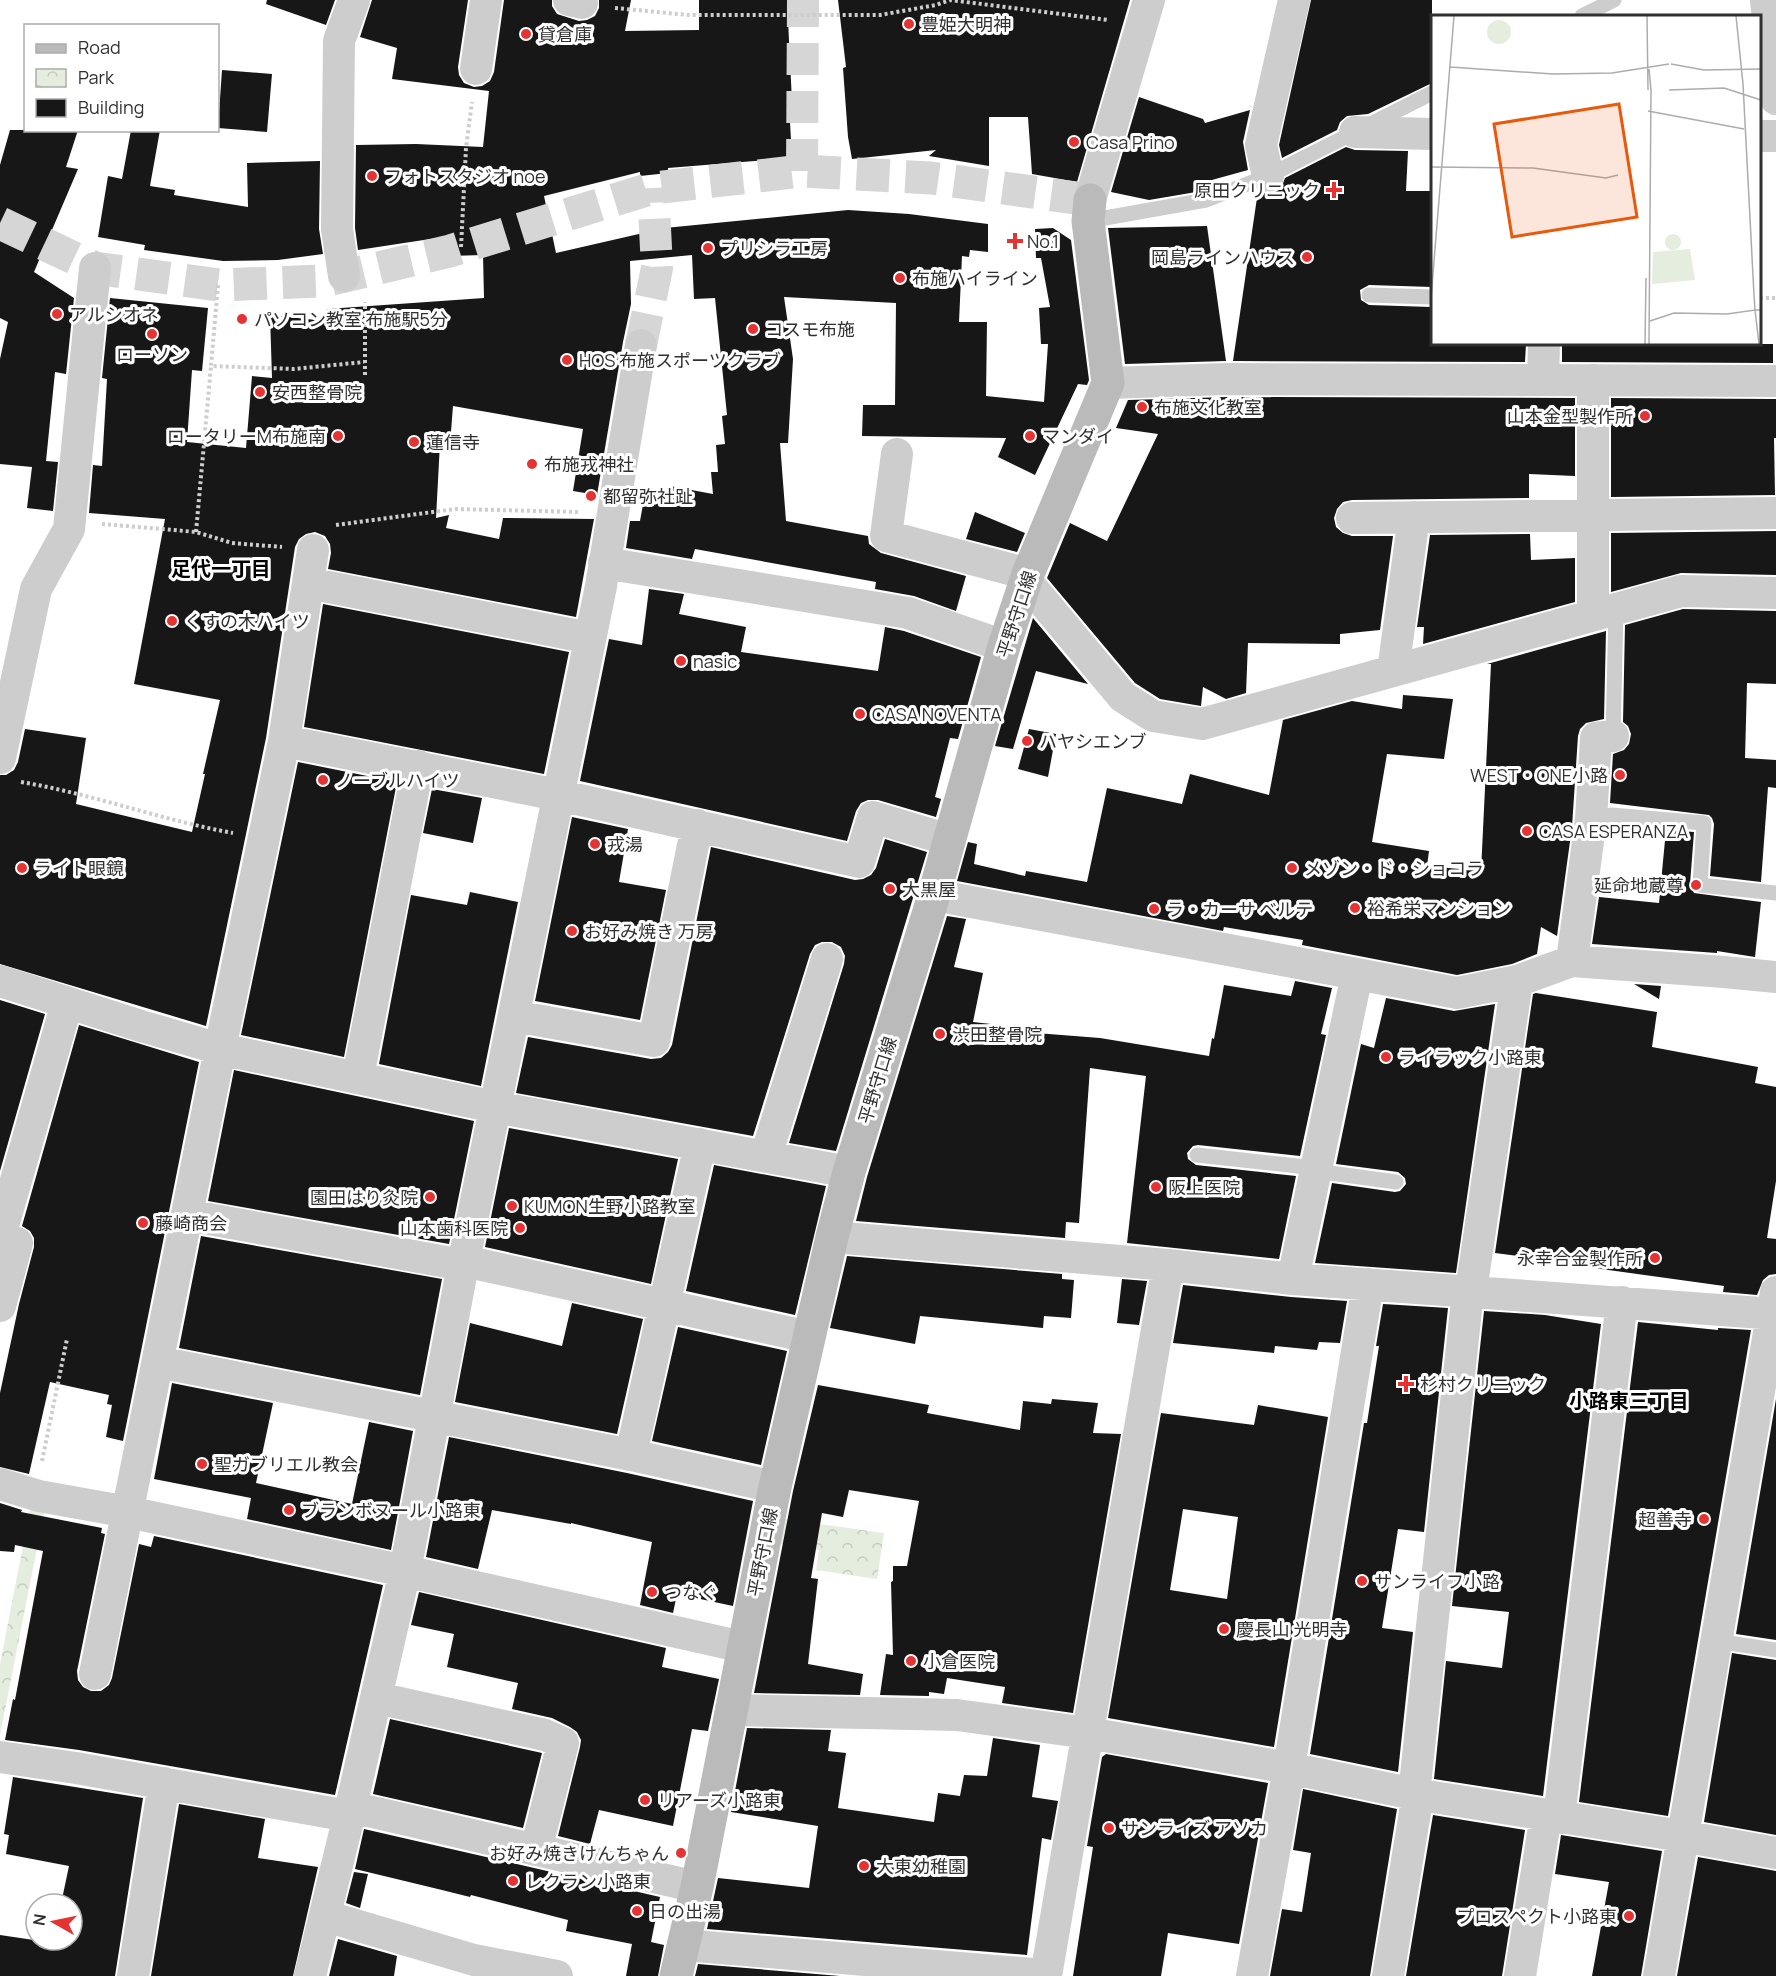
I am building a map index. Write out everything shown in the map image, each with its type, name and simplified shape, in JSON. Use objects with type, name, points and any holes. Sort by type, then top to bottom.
[{"type":"main road","name":"平野守口線","points":[[676,1976],[697,1887],[775,1487],[849,1172],[934,895],[1004,646],[1027,577],[1108,383],[1089,210]]},
{"type":"street","points":[[354,0],[339,41],[338,229],[354,284]]},
{"type":"street","points":[[476,69],[486,0]]},
{"type":"street","points":[[1268,176],[1261,145],[1293,0]]},
{"type":"street","points":[[1766,0],[1776,99]]},
{"type":"street","points":[[1089,210],[1145,12]]},
{"type":"street","points":[[1354,132],[1431,134]]},
{"type":"street","points":[[0,758],[11,648],[36,589],[69,529],[95,268]]},
{"type":"street","points":[[310,1976],[405,1571],[463,1263],[590,638],[641,345]]},
{"type":"street","points":[[1543,380],[1544,345]]},
{"type":"street","points":[[1108,383],[1227,379],[1776,381]]},
{"type":"street","points":[[1593,380],[1593,516],[1605,612]]},
{"type":"street","points":[[897,454],[886,536],[1027,577],[1123,697],[1153,716],[1202,724],[1681,591],[1776,593]]},
{"type":"street","points":[[1353,518],[1776,513]]},
{"type":"street","points":[[1393,671],[1414,517]]},
{"type":"street","points":[[95,1674],[284,741],[308,583],[320,538]]},
{"type":"street","points":[[604,563],[908,613],[1004,646]]},
{"type":"street","points":[[308,583],[590,638]]},
{"type":"street","points":[[1572,961],[1590,819],[1596,738],[1613,736]]},
{"type":"street","points":[[284,741],[558,795],[859,862],[873,817],[949,840]]},
{"type":"street","points":[[358,1077],[418,766]]},
{"type":"street","points":[[514,1016],[654,1041],[697,825]]},
{"type":"street","points":[[934,895],[1457,993],[1517,981],[1572,961],[1776,977]]},
{"type":"street","points":[[765,1156],[827,959]]},
{"type":"street","points":[[1293,1279],[1357,974]]},
{"type":"street","points":[[0,981],[220,1049],[495,1107],[849,1172]]},
{"type":"street","points":[[1388,1976],[1416,1794],[1470,1291],[1517,981]]},
{"type":"street","points":[[0,1306],[17,1243],[0,1237],[68,1003]]},
{"type":"street","points":[[631,1455],[700,1144]]},
{"type":"street","points":[[187,1215],[463,1263],[809,1337]]},
{"type":"street","points":[[832,1237],[1168,1265],[1293,1279],[1622,1302],[1775,1309],[1659,1976]]},
{"type":"street","points":[[683,1945],[790,1965],[1046,1976],[1168,1265]]},
{"type":"street","points":[[1252,1976],[1289,1768],[1368,1284]]},
{"type":"street","points":[[1520,1976],[1552,1816],[1622,1302]]},
{"type":"street","points":[[158,1362],[631,1455],[775,1487]]},
{"type":"street","points":[[0,1484],[35,1495],[128,1512],[405,1571],[743,1647]]},
{"type":"street","points":[[377,1698],[545,1735],[563,1743],[536,1850]]},
{"type":"street","points":[[731,1710],[957,1715],[1088,1733],[1289,1768],[1416,1794],[1776,1853]]},
{"type":"street","points":[[0,1756],[350,1812],[536,1850],[697,1887]]},
{"type":"street","points":[[133,1976],[164,1783]]},
{"type":"street","points":[[325,1917],[473,1968],[557,1976]]},
{"type":"lane","points":[[1584,15],[1614,0]]},
{"type":"lane","points":[[1089,210],[1206,200],[1268,176],[1431,94]]},
{"type":"lane","points":[[1369,295],[1431,297]]},
{"type":"lane","points":[[1605,612],[1613,736]]},
{"type":"lane","points":[[1590,819],[1611,815],[1704,823],[1700,885],[1776,893]]},
{"type":"lane","points":[[1197,1155],[1396,1182]]},
{"type":"lane","points":[[1716,1641],[1776,1650]]},
{"type":"path","points":[[576,1],[602,7],[688,15],[880,15],[936,5],[950,0],[1145,12]]},
{"type":"path","points":[[461,247],[466,148],[476,69]]},
{"type":"path","points":[[354,284],[365,303],[365,375]]},
{"type":"path","points":[[196,532],[218,285]]},
{"type":"path","points":[[211,366],[294,369],[364,362]]},
{"type":"path","points":[[69,529],[103,524],[196,532],[232,543],[320,538],[454,509],[613,513]]},
{"type":"path","points":[[20,782],[49,787],[213,829],[264,838]]},
{"type":"path","points":[[35,1495],[67,1340]]},
{"type":"green space","points":[[31,1505],[45,1508],[0,1735],[0,1664]]},
{"type":"green space","points":[[784,1519],[884,1533],[877,1579],[816,1570],[819,1550],[780,1544]]},
{"type":"building","points":[[267,0],[335,0],[326,25],[266,4]]},
{"type":"building","points":[[372,0],[468,0],[458,67],[459,75],[464,83],[474,87],[482,86],[490,81],[494,72],[504,0],[552,0],[552,6],[557,14],[579,21],[595,16],[599,8],[599,0],[631,0],[625,31],[699,30],[699,0],[787,0],[793,122],[790,122],[792,158],[668,168],[668,173],[640,176],[640,172],[544,196],[556,253],[665,228],[848,210],[909,214],[988,224],[988,252],[970,250],[969,257],[962,256],[959,322],[987,322],[986,396],[1044,402],[1048,344],[1041,344],[1039,308],[1050,307],[1041,258],[1036,258],[1035,229],[1053,228],[1071,240],[1089,380],[1087,385],[1078,384],[1035,475],[998,457],[1006,438],[862,436],[863,405],[895,405],[896,303],[784,297],[793,359],[788,443],[780,443],[786,521],[868,536],[869,544],[881,553],[966,576],[956,611],[914,596],[875,589],[876,582],[695,549],[692,559],[626,548],[630,521],[640,521],[644,499],[666,504],[670,486],[713,494],[711,472],[718,472],[716,445],[725,444],[722,416],[727,415],[715,298],[694,299],[692,255],[630,261],[631,304],[597,495],[573,491],[583,429],[453,406],[450,444],[440,443],[436,518],[449,515],[446,528],[499,539],[503,518],[594,519],[576,617],[328,569],[331,553],[330,544],[325,536],[315,532],[299,539],[295,547],[266,738],[206,1026],[0,964],[0,775],[6,775],[14,770],[25,729],[86,738],[76,804],[192,832],[220,700],[134,684],[165,519],[89,513],[93,465],[102,466],[107,379],[102,378],[110,298],[208,308],[202,371],[192,370],[187,442],[246,448],[252,376],[272,378],[270,315],[325,321],[327,309],[484,298],[483,255],[449,256],[450,236],[358,250],[355,228],[356,145],[416,144],[483,147],[489,91],[392,79],[397,48],[360,37]]},
{"type":"building","points":[[838,0],[1130,0],[1077,182],[1032,174],[1028,117],[989,117],[989,166],[929,156],[936,150],[852,159],[848,137],[843,68],[846,67]]},
{"type":"building","points":[[1311,0],[1432,0],[1431,83],[1368,114],[1347,116],[1340,122],[1337,130],[1282,158],[1279,145]]},
{"type":"building","points":[[222,70],[272,74],[267,132],[219,128]]},
{"type":"building","points":[[1139,97],[1203,119],[1205,123],[1250,110],[1243,142],[1248,170],[1201,183],[1202,191],[1149,200],[1111,192]]},
{"type":"building","points":[[10,130],[77,132],[66,167],[78,169],[34,272],[74,298],[66,374],[55,372],[46,461],[58,462],[53,511],[27,508],[32,467],[0,464],[0,359],[8,322],[0,318],[0,165]]},
{"type":"building","points":[[131,132],[160,132],[150,186],[175,190],[174,195],[248,207],[247,163],[320,161],[319,229],[323,254],[278,260],[223,261],[144,250],[145,245],[98,237],[108,176],[122,179]]},
{"type":"building","points":[[1346,147],[1355,150],[1408,151],[1406,191],[1431,191],[1431,287],[1369,285],[1360,290],[1361,300],[1369,305],[1431,307],[1431,345],[1526,345],[1525,362],[1233,361],[1258,191],[1273,193],[1281,189],[1285,178]]},
{"type":"building","points":[[1207,226],[1226,361],[1125,364],[1108,228]]},
{"type":"building","points":[[1773,344],[1773,363],[1562,362],[1562,345]]},
{"type":"building","points":[[1227,397],[1575,398],[1575,476],[1529,474],[1529,498],[1352,500],[1343,502],[1334,518],[1336,527],[1343,533],[1352,536],[1393,536],[1380,630],[1340,634],[1340,644],[1248,643],[1246,693],[1226,699],[1203,687],[1201,706],[1160,699],[1135,683],[1047,578],[1070,523],[1107,541],[1158,434],[1116,428],[1128,400]]},
{"type":"building","points":[[1611,398],[1776,399],[1775,495],[1611,497]]},
{"type":"building","points":[[975,512],[1025,533],[1017,552],[966,539]]},
{"type":"building","points":[[1776,531],[1776,575],[1681,573],[1611,592],[1611,533]]},
{"type":"building","points":[[1530,534],[1531,560],[1575,558],[1575,602],[1423,644],[1424,627],[1417,627],[1430,535]]},
{"type":"building","points":[[649,589],[684,594],[679,614],[746,627],[741,652],[878,671],[885,627],[904,631],[981,657],[958,739],[950,738],[935,797],[941,799],[936,817],[878,800],[868,800],[861,803],[856,811],[847,841],[580,781],[609,639],[642,645]]},
{"type":"building","points":[[323,604],[569,652],[544,774],[304,727]]},
{"type":"building","points":[[1683,609],[1776,611],[1776,684],[1747,683],[1745,758],[1776,760],[1776,788],[1768,787],[1761,882],[1710,876],[1714,824],[1709,815],[1610,803],[1613,754],[1624,750],[1629,744],[1631,734],[1628,726],[1623,722],[1625,625]]},
{"type":"building","points":[[1033,618],[1088,684],[1036,671],[1013,749],[995,746]]},
{"type":"building","points":[[1606,631],[1604,719],[1586,723],[1580,729],[1578,736],[1572,827],[1557,936],[1541,927],[1537,954],[1512,964],[1457,975],[1302,945],[1303,940],[1224,927],[1223,931],[957,881],[968,842],[977,844],[974,864],[1025,876],[1026,871],[1087,882],[1107,788],[1182,804],[1190,774],[1269,795],[1283,720],[1352,701],[1402,709],[1403,695],[1453,699],[1444,759],[1387,754],[1372,842],[1429,851],[1427,866],[1481,871],[1491,664],[1487,664]]},
{"type":"building","points":[[1029,729],[1056,734],[1048,777],[1018,769]]},
{"type":"building","points":[[298,762],[397,782],[344,1057],[241,1035]]},
{"type":"building","points":[[432,789],[482,798],[473,843],[423,833]]},
{"type":"building","points":[[572,817],[628,829],[619,882],[666,890],[640,1020],[535,1001]]},
{"type":"building","points":[[1666,830],[1694,832],[1690,884],[1694,893],[1761,902],[1755,957],[1717,951],[1717,953],[1592,944],[1599,897],[1659,903]]},
{"type":"building","points":[[885,839],[927,852],[836,1151],[789,1143],[844,964],[845,956],[841,947],[832,942],[815,945],[810,954],[753,1136],[516,1093],[528,1037],[651,1059],[661,1058],[668,1052],[672,1045],[711,847],[855,880],[871,875],[876,868]]},
{"type":"building","points":[[470,892],[518,902],[481,1086],[379,1064],[411,895],[467,905]]},
{"type":"building","points":[[947,916],[966,919],[954,967],[983,973],[973,1022],[1036,1029],[1036,1033],[1100,1038],[1209,1056],[1224,985],[1291,996],[1295,981],[1332,988],[1321,1034],[1326,1035],[1300,1156],[1198,1145],[1193,1146],[1187,1153],[1188,1159],[1196,1165],[1296,1176],[1279,1259],[1127,1243],[1146,1076],[1090,1068],[1079,1223],[1066,1222],[1065,1238],[856,1221],[867,1177]]},
{"type":"building","points":[[1634,984],[1661,986],[1659,999]]},
{"type":"building","points":[[1533,994],[1657,1012],[1652,1047],[1758,1067],[1755,1083],[1776,1087],[1776,1181],[1767,1238],[1776,1239],[1776,1274],[1769,1275],[1763,1280],[1757,1295],[1723,1292],[1724,1286],[1495,1253]]},
{"type":"building","points":[[1386,998],[1454,1011],[1495,1004],[1456,1273],[1315,1263],[1332,1183],[1395,1192],[1400,1191],[1406,1184],[1405,1178],[1398,1172],[1336,1164],[1361,1044],[1374,1048]]},
{"type":"building","points":[[0,1000],[45,1014],[0,1171]]},
{"type":"building","points":[[79,1025],[199,1062],[123,1441],[106,1437],[112,1405],[107,1404],[109,1395],[50,1382],[29,1474],[0,1467],[0,1393],[34,1247],[34,1238],[30,1231],[22,1226]]},
{"type":"building","points":[[234,1070],[474,1121],[449,1244],[208,1201]]},
{"type":"building","points":[[509,1128],[678,1159],[651,1284],[485,1247]]},
{"type":"building","points":[[714,1165],[826,1186],[795,1315],[686,1291]]},
{"type":"building","points":[[201,1236],[442,1279],[420,1395],[179,1348]]},
{"type":"building","points":[[847,1256],[1062,1274],[1062,1279],[1074,1280],[1071,1318],[1044,1316],[1043,1328],[920,1316],[915,1344],[830,1328]]},
{"type":"building","points":[[1122,1279],[1147,1281],[1139,1325],[1117,1323]]},
{"type":"building","points":[[1183,1285],[1347,1301],[1340,1343],[1319,1342],[1317,1350],[1275,1346],[1274,1353],[1173,1343]]},
{"type":"building","points":[[572,1303],[643,1319],[617,1434],[455,1402],[470,1323],[562,1346]]},
{"type":"building","points":[[1383,1304],[1448,1308],[1424,1532],[1398,1529],[1382,1628],[1413,1632],[1398,1772],[1310,1754],[1364,1423],[1367,1423]]},
{"type":"building","points":[[1484,1311],[1545,1315],[1601,1324],[1543,1796],[1434,1779],[1446,1661],[1502,1668],[1509,1612],[1452,1606]]},
{"type":"building","points":[[1638,1322],[1718,1330],[1718,1328],[1751,1330],[1668,1816],[1579,1802]]},
{"type":"building","points":[[678,1327],[787,1351],[761,1465],[652,1441]]},
{"type":"building","points":[[172,1383],[273,1403],[256,1483],[352,1504],[369,1422],[413,1431],[391,1550],[247,1519],[251,1498],[154,1479]]},
{"type":"building","points":[[818,1385],[929,1405],[927,1413],[1020,1430],[1023,1401],[1051,1404],[1052,1399],[1098,1403],[1093,1433],[1121,1434],[1073,1713],[1002,1703],[1005,1687],[947,1678],[944,1694],[929,1692],[929,1696],[880,1695],[886,1654],[893,1655],[891,1582],[893,1581],[893,1566],[907,1566],[919,1501],[849,1490],[843,1517],[822,1513],[811,1578],[818,1579],[808,1664],[863,1674],[860,1695],[754,1693],[793,1491]]},
{"type":"building","points":[[1776,1399],[1776,1640],[1736,1634]]},
{"type":"building","points":[[1258,1405],[1328,1417],[1274,1747],[1108,1718],[1161,1413],[1254,1425]],"holes":[[[1183,1509],[1238,1517],[1227,1599],[1170,1590]]]},
{"type":"building","points":[[449,1437],[753,1501],[733,1606],[677,1594],[673,1613],[640,1605],[652,1542],[571,1523],[492,1510],[478,1569],[426,1557]]},
{"type":"building","points":[[0,1503],[22,1510],[21,1512],[102,1528],[101,1533],[105,1534],[77,1671],[78,1680],[83,1687],[91,1691],[101,1691],[109,1685],[112,1678],[139,1544],[151,1547],[154,1536],[383,1585],[335,1795],[79,1750],[5,1740],[13,1699],[15,1700],[43,1551],[15,1545],[14,1552],[0,1551]]},
{"type":"building","points":[[419,1592],[666,1648],[662,1667],[719,1679],[708,1731],[692,1729],[673,1826],[599,1810],[590,1844],[558,1836],[580,1747],[581,1740],[577,1732],[552,1718],[512,1709],[518,1683],[447,1667],[454,1634],[411,1625]]},
{"type":"building","points":[[1732,1653],[1776,1660],[1776,1835],[1704,1822]]},
{"type":"building","points":[[390,1719],[542,1753],[523,1828],[373,1794]]},
{"type":"building","points":[[747,1728],[831,1730],[828,1751],[846,1753],[838,1808],[934,1822],[938,1793],[960,1796],[964,1775],[987,1776],[993,1738],[1040,1745],[1032,1797],[1058,1801],[1051,1840],[1042,1838],[1027,1955],[707,1929],[718,1878],[809,1888],[818,1826],[731,1812]]},
{"type":"building","points":[[1106,1754],[1268,1783],[1239,1944],[1168,1933],[1161,1976],[1073,1976],[1093,1847],[1087,1846],[1102,1757]]},
{"type":"building","points":[[13,1777],[143,1798],[115,1976],[0,1976],[0,1935],[24,1939],[24,1952],[84,1952],[84,1892],[64,1892],[69,1866],[6,1854],[9,1835],[4,1834]]},
{"type":"building","points":[[1303,1789],[1397,1809],[1370,1976],[1270,1976],[1282,1909],[1302,1912],[1311,1853],[1293,1850]]},
{"type":"building","points":[[179,1804],[265,1819],[258,1858],[318,1867],[293,1976],[151,1976]]},
{"type":"building","points":[[1433,1815],[1525,1830],[1502,1976],[1406,1976]]},
{"type":"building","points":[[364,1829],[660,1897],[651,1942],[664,1945],[658,1976],[626,1976],[632,1944],[566,1931],[568,1920],[355,1869]]},
{"type":"building","name":"プロスペクト小路東","points":[[1561,1835],[1662,1851],[1641,1976],[1592,1976],[1609,1882],[1555,1874]]},
{"type":"building","points":[[1698,1857],[1776,1871],[1776,1976],[1677,1976]]},
{"type":"building","points":[[354,1872],[368,1874],[360,1908],[346,1903]]},
{"type":"building","points":[[338,1939],[397,1956],[394,1976],[329,1976]]},
{"type":"building","points":[[698,1964],[840,1976],[695,1976]]},
{"type":"tunnel","points":[[802,171],[803,0]]},
{"type":"tunnel","points":[[0,223],[95,268],[218,285],[324,281],[450,251],[653,188],[802,171],[931,178],[1090,200]]},
{"type":"tunnel","points":[[641,345],[657,268],[653,188]]},
{"type":"place","name":"豊姫大明神","points":[[909,24]]},
{"type":"place","name":"貸倉庫","points":[[526,34]]},
{"type":"place","name":"Casa Prino","points":[[1074,142]]},
{"type":"place","name":"フォトスタジオ noe","points":[[372,176]]},
{"type":"place","name":"原田クリニック","points":[[1334,190]]},
{"type":"place","name":"No.1","points":[[1015,241]]},
{"type":"place","name":"プリシラ工房","points":[[708,248]]},
{"type":"place","name":"岡島ラインハウス","points":[[1307,257]]},
{"type":"place","name":"布施ハイライン","points":[[900,278]]},
{"type":"place","name":"アルシオネ","points":[[57,314]]},
{"type":"place","name":"パソコン教室 布施駅5分","points":[[242,319]]},
{"type":"place","name":"コスモ布施","points":[[753,329]]},
{"type":"place","name":"ローソン","points":[[152,334]]},
{"type":"place","name":"HOS 布施スポーツクラブ","points":[[567,360]]},
{"type":"place","name":"安西整骨院","points":[[260,392]]},
{"type":"place","name":"布施文化教室","points":[[1142,407]]},
{"type":"place","name":"山本金型製作所","points":[[1645,416]]},
{"type":"place","name":"ロータリーM布施南","points":[[338,436]]},
{"type":"place","name":"マンダイ","points":[[1030,436]]},
{"type":"place","name":"蓮信寺","points":[[414,442]]},
{"type":"place","name":"布施戎神社","points":[[532,464]]},
{"type":"place","name":"都留弥社趾","points":[[591,496]]},
{"type":"place","name":"くすの木ハイツ","points":[[172,621]]},
{"type":"place","name":"nasic","points":[[681,661]]},
{"type":"place","name":"CASA NOVENTA","points":[[860,714]]},
{"type":"place","name":"ハヤシエンブ","points":[[1027,741]]},
{"type":"place","name":"WEST・ONE小路","points":[[1620,775]]},
{"type":"place","name":"ノーブルハイツ","points":[[323,780]]},
{"type":"place","name":"CASA ESPERANZA","points":[[1527,831]]},
{"type":"place","name":"戎湯","points":[[595,844]]},
{"type":"place","name":"ライト眼鏡","points":[[22,868]]},
{"type":"place","name":"メゾン・ド・ショコラ","points":[[1292,868]]},
{"type":"place","name":"延命地蔵尊","points":[[1696,885]]},
{"type":"place","name":"大黒屋","points":[[890,889]]},
{"type":"place","name":"裕希栄マンション","points":[[1355,908]]},
{"type":"place","name":"ラ・カーサ ベルテ","points":[[1154,909]]},
{"type":"place","name":"お好み焼き 万房","points":[[572,931]]},
{"type":"place","name":"渋田整骨院","points":[[940,1034]]},
{"type":"place","name":"ライラック小路東","points":[[1386,1057]]},
{"type":"place","name":"阪上医院","points":[[1156,1187]]},
{"type":"place","name":"園田はり灸院","points":[[430,1197]]},
{"type":"place","name":"KUMON生野小路教室","points":[[512,1206]]},
{"type":"place","name":"藤崎商会","points":[[143,1223]]},
{"type":"place","name":"山本歯科医院","points":[[520,1228]]},
{"type":"place","name":"永幸合金製作所","points":[[1655,1258]]},
{"type":"place","name":"杉村クリニック","points":[[1406,1384]]},
{"type":"place","name":"聖ガブリエル教会","points":[[202,1464]]},
{"type":"place","name":"ブランボヌール小路東","points":[[289,1510]]},
{"type":"place","name":"超善寺","points":[[1704,1519]]},
{"type":"place","name":"サンライフ小路","points":[[1362,1581]]},
{"type":"place","name":"つなぐ","points":[[652,1592]]},
{"type":"place","name":"慶長山 光明寺","points":[[1224,1629]]},
{"type":"place","name":"小倉医院","points":[[911,1661]]},
{"type":"place","name":"リアーズ小路東","points":[[645,1800]]},
{"type":"place","name":"サンライズ アソカ","points":[[1109,1828]]},
{"type":"place","name":"お好み焼きけんちゃん","points":[[681,1853]]},
{"type":"place","name":"大東幼稚園","points":[[864,1866]]},
{"type":"place","name":"レクラン小路東","points":[[513,1881]]},
{"type":"place","name":"日の出湯","points":[[637,1911]]},
{"type":"place","name":"プロスペクト小路東","points":[[1629,1916]]},
{"type":"district","name":"足代一丁目","points":[[221,568]]},
{"type":"district","name":"小路東三丁目","points":[[1629,1400]]}]
